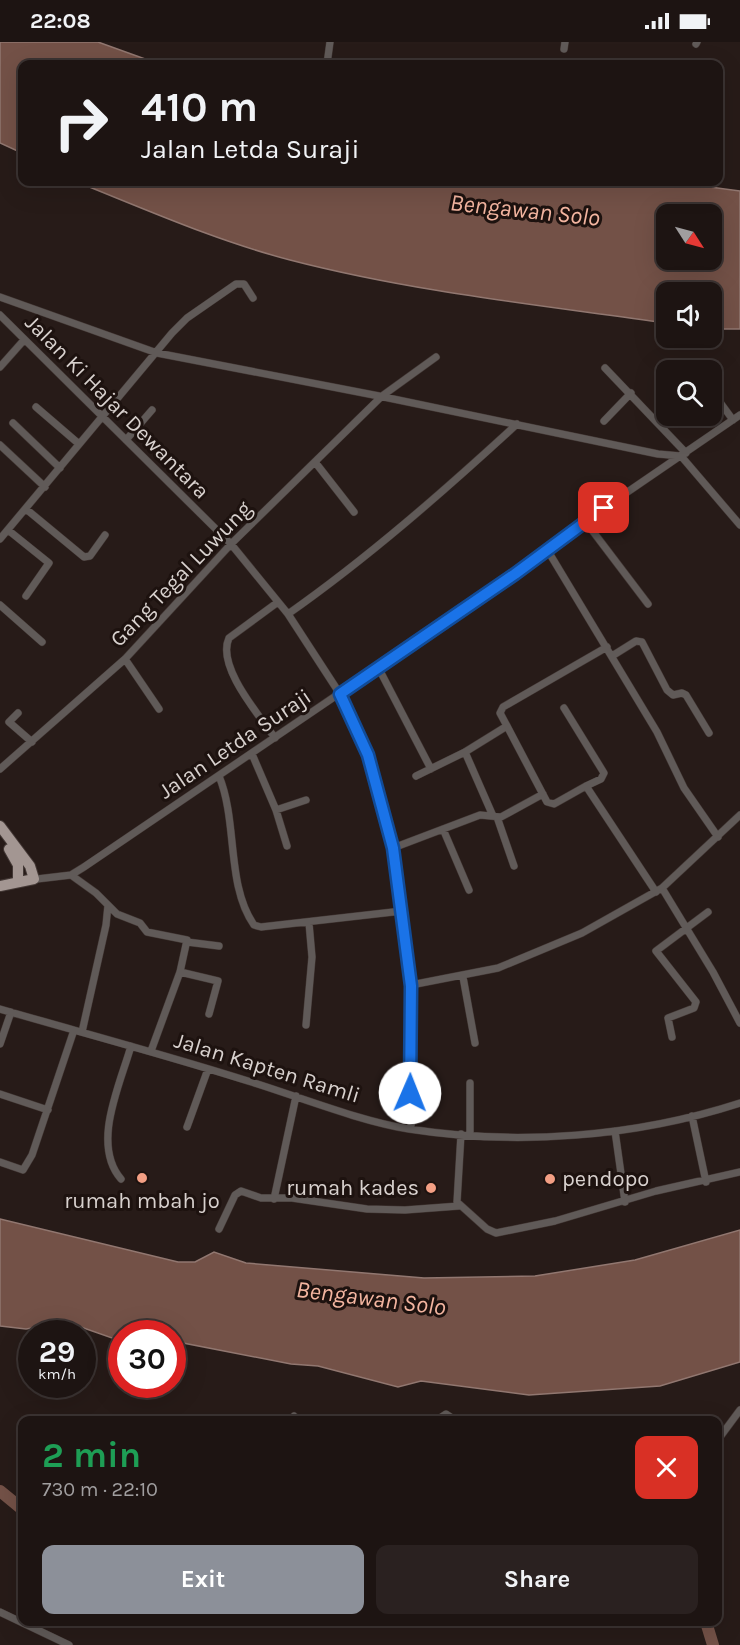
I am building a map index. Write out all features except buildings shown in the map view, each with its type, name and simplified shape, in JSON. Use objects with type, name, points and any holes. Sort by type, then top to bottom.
[{"type":"main road","points":[[0,826],[22,865],[18,882]]},
{"type":"main road","points":[[0,836],[15,858],[36,879]]},
{"type":"main road","points":[[0,886],[36,879]]},
{"type":"street","points":[[328,60],[330,42]]},
{"type":"street","points":[[0,539],[187,318],[236,284],[244,284],[253,298]]},
{"type":"street","points":[[0,297],[157,353],[382,396],[658,454],[684,454]]},
{"type":"street","name":"Jalan Ki Hajar Dewantara","points":[[0,315],[231,544],[288,614],[340,694],[368,755],[393,848],[411,986],[411,1129]]},
{"type":"street","points":[[0,368],[24,340]]},
{"type":"street","name":"Gang Tegal Luwung","points":[[0,769],[125,659],[231,544],[382,396],[436,357]]},
{"type":"street","points":[[605,368],[631,393],[684,454],[740,525]]},
{"type":"street","points":[[604,421],[631,393]]},
{"type":"street","points":[[722,405],[733,420]]},
{"type":"street","points":[[36,407],[79,444]]},
{"type":"street","points":[[126,440],[152,410]]},
{"type":"street","name":"Jalan Letda Suraji","points":[[36,879],[73,874],[84,867],[548,551],[585,521],[740,415]]},
{"type":"street","points":[[13,423],[60,468]]},
{"type":"street","points":[[288,614],[330,585],[428,504],[517,424]]},
{"type":"street","points":[[0,445],[45,487]]},
{"type":"street","points":[[315,462],[354,512]]},
{"type":"street","points":[[26,509],[84,557],[90,556],[105,535]]},
{"type":"street","points":[[585,521],[648,604]]},
{"type":"street","points":[[0,527],[49,563],[26,596]]},
{"type":"street","points":[[548,551],[608,647],[657,732],[684,788],[718,837]]},
{"type":"street","points":[[275,738],[236,681],[226,655],[226,646],[229,638],[278,602]]},
{"type":"street","points":[[2,609],[42,642]]},
{"type":"street","points":[[612,656],[636,641],[642,642],[667,690],[673,695],[682,693],[686,695],[709,734]]},
{"type":"street","points":[[564,708],[604,773],[602,778],[550,805],[500,713],[503,707],[608,647]]},
{"type":"street","points":[[125,659],[159,709]]},
{"type":"street","points":[[378,668],[431,769]]},
{"type":"street","points":[[18,713],[9,722],[32,742]]},
{"type":"street","points":[[416,776],[465,752],[507,726]]},
{"type":"street","points":[[465,752],[495,816],[514,866]]},
{"type":"street","points":[[252,754],[276,810],[287,846]]},
{"type":"street","points":[[219,776],[229,809],[240,889],[251,921],[261,927],[402,911]]},
{"type":"street","points":[[586,786],[688,929],[740,1023]]},
{"type":"street","points":[[393,848],[480,815],[495,816],[543,794]]},
{"type":"street","points":[[276,810],[306,800]]},
{"type":"street","points":[[411,986],[498,968],[551,947],[659,890],[740,815]]},
{"type":"street","points":[[443,829],[469,890]]},
{"type":"street","points":[[73,874],[117,914],[140,924],[147,932],[183,938],[187,942],[219,946]]},
{"type":"street","points":[[0,1162],[23,1170],[32,1155],[78,1031],[106,925],[108,905]]},
{"type":"street","points":[[672,1037],[668,1018],[694,1008],[696,1002],[656,951],[708,912]]},
{"type":"street","points":[[306,1025],[312,957],[309,923]]},
{"type":"street","points":[[152,1051],[180,972],[187,942]]},
{"type":"street","points":[[180,972],[219,981],[209,1014]]},
{"type":"street","points":[[463,977],[474,1043]]},
{"type":"street","name":"Jalan Kapten Ramli","points":[[0,1009],[152,1051],[411,1129],[532,1138],[615,1131],[740,1104]]},
{"type":"street","points":[[0,1044],[11,1012]]},
{"type":"street","points":[[121,1179],[112,1168],[108,1128],[131,1046]]},
{"type":"street","points":[[188,1127],[208,1069]]},
{"type":"street","points":[[470,1083],[470,1134]]},
{"type":"street","points":[[0,1094],[48,1110]]},
{"type":"street","points":[[274,1199],[296,1096]]},
{"type":"street","points":[[692,1116],[706,1182]]},
{"type":"street","points":[[615,1131],[625,1202]]},
{"type":"street","points":[[459,1206],[457,1197],[461,1134]]},
{"type":"street","points":[[219,1229],[235,1195],[242,1191],[252,1197],[292,1198],[350,1208],[393,1211],[459,1206],[496,1233],[625,1202],[656,1191],[706,1182],[740,1172]]},
{"type":"street","points":[[722,1434],[740,1410]]},
{"type":"street","points":[[0,1612],[18,1621]]},
{"type":"street","points":[[29,1626],[69,1645]]},
{"type":"water","points":[[0,42],[98,42],[148,60],[18,60],[18,151],[0,143]]},
{"type":"water","name":"Bengawan Solo","points":[[87,186],[702,186],[740,191],[740,329],[722,329],[722,282],[656,282],[656,322],[524,304],[383,281],[290,260],[209,234]]},
{"type":"water","name":"Bengawan Solo","points":[[0,1219],[178,1262],[195,1262],[214,1252],[246,1263],[424,1278],[535,1276],[635,1260],[740,1230],[740,1362],[660,1386],[529,1395],[421,1381],[398,1387],[318,1366],[291,1364],[186,1344],[186,1320],[108,1320],[108,1337],[96,1332],[96,1320],[18,1320],[18,1328],[0,1326]]},
{"type":"waterway","points":[[0,1491],[18,1506]]},
{"type":"waterway","points":[[707,1626],[713,1645]]},
{"type":"place","name":"rumah mbah jo","points":[[142,1178]]},
{"type":"place","name":"pendopo","points":[[550,1179]]},
{"type":"place","name":"rumah kades","points":[[431,1188]]},
{"type":"route","points":[[410,1093],[411,986],[393,848],[368,755],[340,694],[548,551],[572,530],[604,508]]}]
